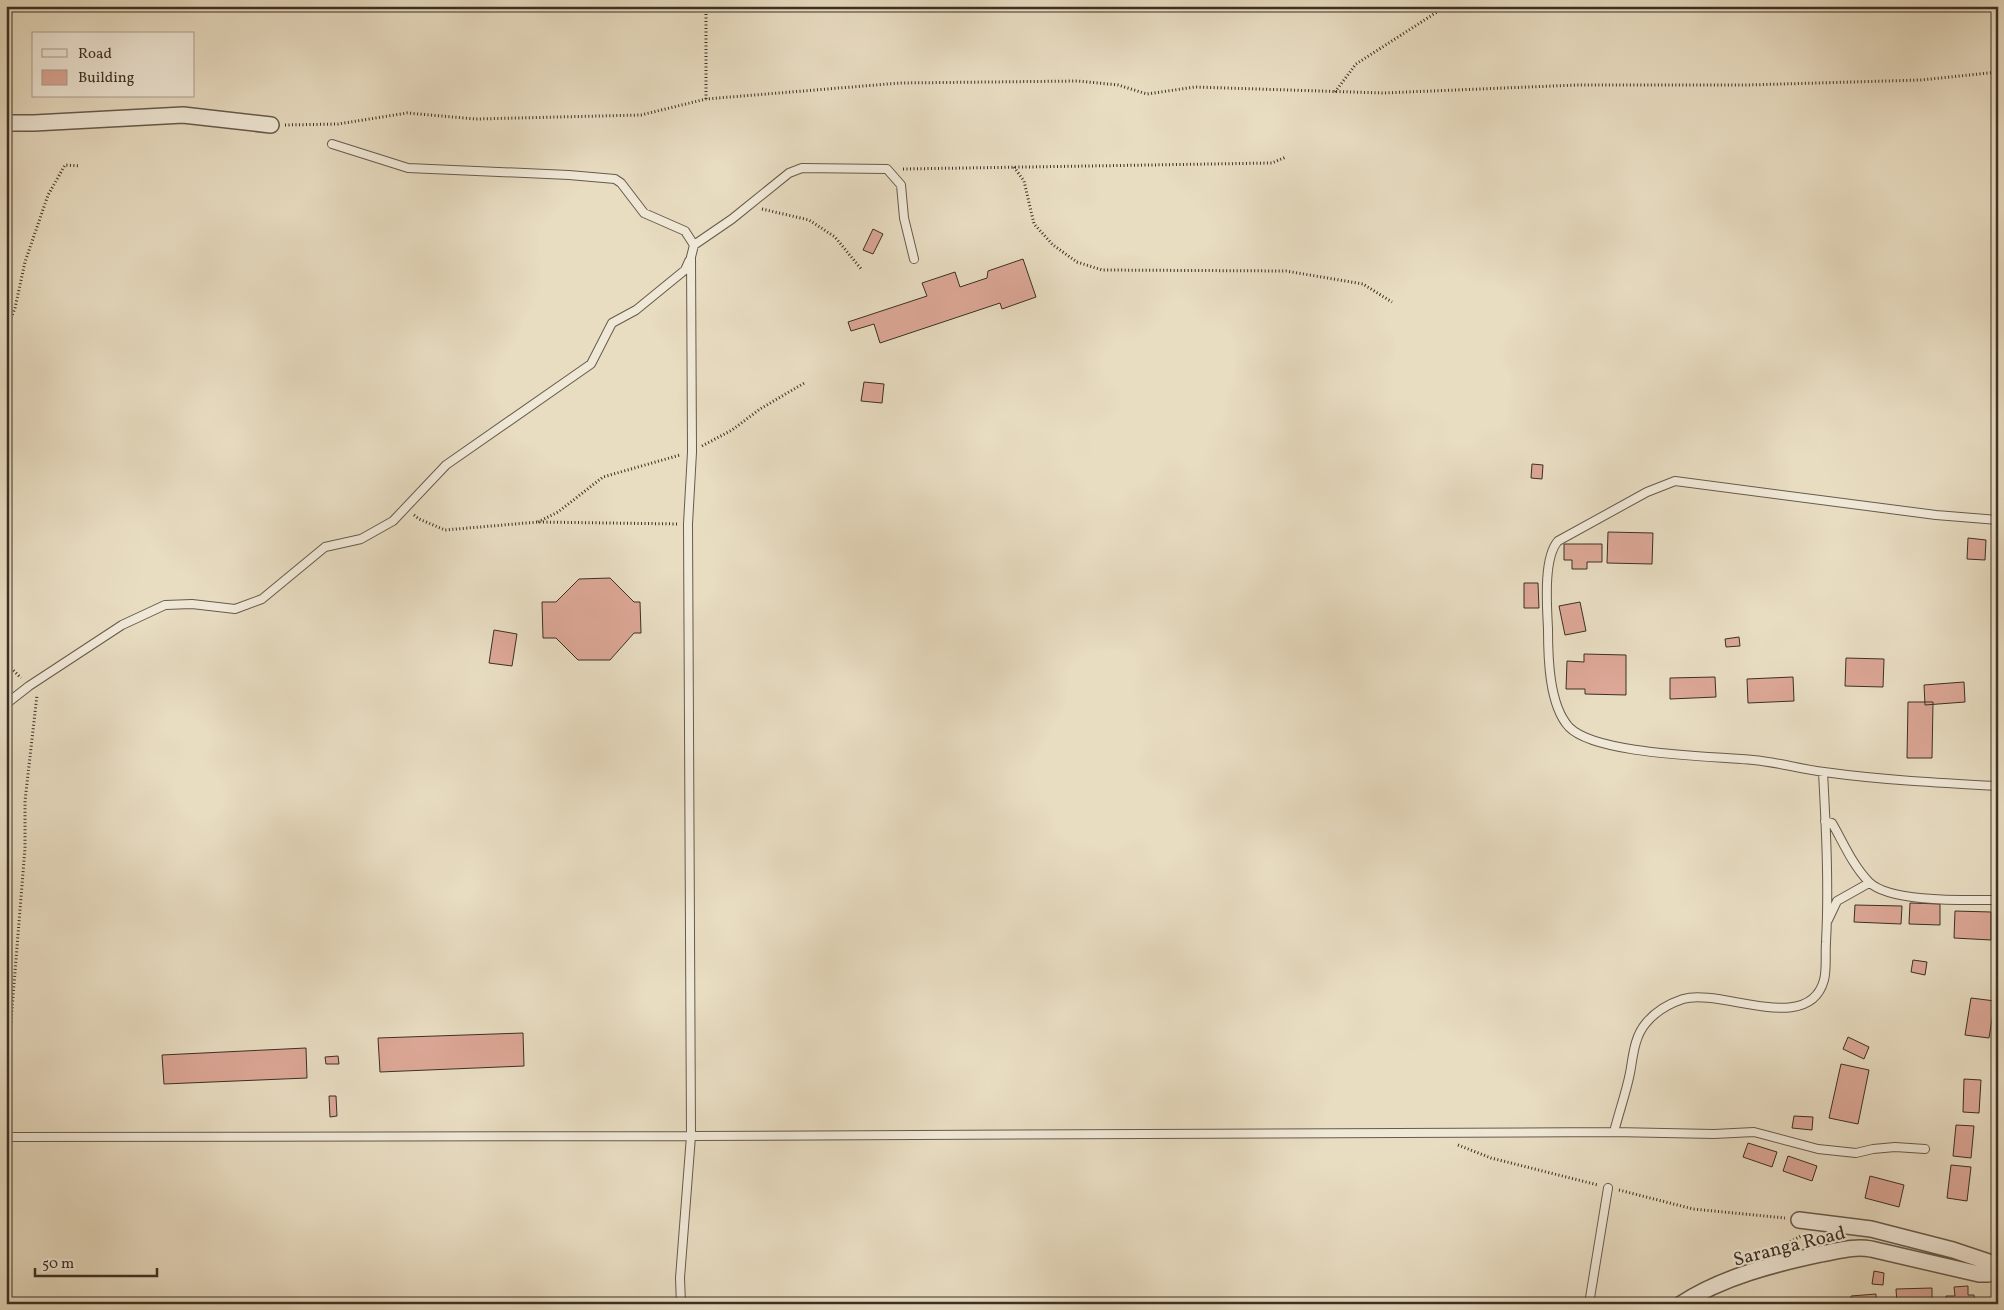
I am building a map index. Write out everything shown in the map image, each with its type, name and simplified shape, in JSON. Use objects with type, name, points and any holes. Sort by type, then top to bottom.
[{"type":"street","points":[[6,123],[183,115],[271,126]]},
{"type":"street","points":[[1799,1220],[1871,1229],[1953,1250],[1998,1265]]},
{"type":"street","name":"Saranga Road","points":[[1681,1304],[1747,1272],[1853,1248],[1870,1249],[1979,1274],[1988,1274],[1998,1270]]},
{"type":"lane","points":[[332,144],[408,168],[569,175],[615,179],[621,183],[644,213],[685,231],[694,245]]},
{"type":"lane","points":[[6,704],[29,686],[122,625],[165,605],[192,604],[235,609],[262,599],[325,547],[361,539],[393,521],[446,465],[591,364],[612,323],[636,310],[685,270],[694,245],[732,220],[789,173],[802,168],[887,169],[901,186],[904,218],[914,259]]},
{"type":"lane","points":[[681,1304],[680,1278],[690,1136],[688,524],[692,452],[691,256]]},
{"type":"lane","points":[[1998,520],[1936,515],[1675,481],[1647,492],[1605,516],[1567,534],[1552,547],[1547,602],[1550,677],[1562,718],[1570,728],[1584,738],[1600,743],[1674,754],[1754,760],[1823,772],[1907,781],[1998,786]]},
{"type":"lane","points":[[1614,1132],[1630,1074],[1635,1045],[1644,1025],[1659,1010],[1684,999],[1706,998],[1780,1010],[1799,1006],[1814,999],[1824,980],[1827,922],[1823,772]]},
{"type":"lane","points":[[1825,821],[1832,823],[1851,856],[1870,882],[1882,890],[1894,895],[1955,900],[1998,900]]},
{"type":"lane","points":[[1827,922],[1837,901],[1870,882]]},
{"type":"lane","points":[[8,1137],[1614,1132],[1714,1134],[1754,1132],[1818,1149],[1856,1153],[1894,1147],[1924,1149]]},
{"type":"lane","points":[[1589,1304],[1608,1188]]},
{"type":"path","points":[[706,6],[706,99]]},
{"type":"path","points":[[1334,92],[1356,64],[1437,12],[1440,6]]},
{"type":"path","points":[[271,126],[338,124],[407,112],[476,119],[641,116],[706,99],[900,83],[1078,81],[1118,85],[1147,94],[1196,87],[1383,93],[1577,86],[1748,86],[1921,80],[1998,72]]},
{"type":"path","points":[[887,169],[1272,163],[1286,157]]},
{"type":"path","points":[[6,331],[16,308],[25,262],[48,195],[65,166],[80,166]]},
{"type":"path","points":[[1014,167],[1024,181],[1034,224],[1053,245],[1077,262],[1102,270],[1286,271],[1363,284],[1392,302]]},
{"type":"path","points":[[747,206],[809,220],[835,237],[862,270]]},
{"type":"path","points":[[538,522],[558,512],[603,477],[692,452],[732,430],[760,409],[806,382]]},
{"type":"path","points":[[6,488],[8,531],[6,537]]},
{"type":"path","points":[[406,508],[419,519],[445,530],[538,522],[688,524]]},
{"type":"path","points":[[6,663],[29,686]]},
{"type":"path","points":[[8,1137],[7,1070],[25,848],[26,801],[38,680]]},
{"type":"path","points":[[1456,1144],[1491,1158],[1693,1209],[1799,1220]]},
{"type":"building","points":[[873,229],[883,234],[873,254],[863,250]]},
{"type":"building","points":[[1023,259],[1036,297],[1002,309],[1000,303],[880,343],[874,324],[851,331],[848,322],[927,296],[922,283],[955,272],[960,287],[987,278],[988,271]]},
{"type":"building","points":[[864,382],[884,384],[882,403],[861,401]]},
{"type":"building","points":[[1532,464],[1543,465],[1542,479],[1531,478]]},
{"type":"building","points":[[1608,532],[1653,533],[1652,564],[1607,563]]},
{"type":"building","points":[[1968,538],[1986,540],[1985,560],[1967,559]]},
{"type":"building","points":[[1564,544],[1602,544],[1602,562],[1587,562],[1587,569],[1572,569],[1572,560],[1564,560]]},
{"type":"building","points":[[610,578],[634,602],[640,602],[641,633],[634,633],[610,660],[578,660],[556,638],[543,638],[542,602],[556,602],[579,579]]},
{"type":"building","points":[[1524,583],[1538,583],[1539,608],[1524,608]]},
{"type":"building","points":[[1580,602],[1586,631],[1565,635],[1559,606]]},
{"type":"building","points":[[494,630],[517,634],[512,666],[489,663]]},
{"type":"building","points":[[1739,637],[1740,646],[1726,647],[1725,639]]},
{"type":"building","points":[[1584,654],[1626,655],[1626,695],[1585,694],[1585,689],[1566,689],[1567,661],[1584,662]]},
{"type":"building","points":[[1846,658],[1884,659],[1883,687],[1845,686]]},
{"type":"building","points":[[1715,677],[1716,697],[1670,699],[1670,678]]},
{"type":"building","points":[[1793,677],[1794,701],[1748,703],[1747,679]]},
{"type":"building","points":[[1964,682],[1965,702],[1925,705],[1924,685]]},
{"type":"building","points":[[1908,702],[1933,702],[1932,758],[1907,758]]},
{"type":"building","points":[[1910,903],[1940,904],[1940,925],[1909,924]]},
{"type":"building","points":[[1855,905],[1902,906],[1901,924],[1854,922]]},
{"type":"building","points":[[1955,911],[1991,912],[1991,940],[1954,938]]},
{"type":"building","points":[[1913,960],[1927,962],[1925,975],[1911,972]]},
{"type":"building","points":[[1971,998],[1995,1001],[1989,1038],[1965,1035]]},
{"type":"building","points":[[523,1033],[524,1066],[380,1072],[378,1038]]},
{"type":"building","points":[[1848,1037],[1869,1047],[1864,1059],[1843,1049]]},
{"type":"building","points":[[306,1048],[307,1078],[164,1084],[162,1055]]},
{"type":"building","points":[[338,1056],[339,1064],[326,1064],[325,1057]]},
{"type":"building","points":[[1841,1064],[1869,1070],[1858,1124],[1829,1118]]},
{"type":"building","points":[[1964,1079],[1981,1080],[1979,1113],[1963,1112]]},
{"type":"building","points":[[329,1096],[336,1096],[337,1116],[330,1117]]},
{"type":"building","points":[[1794,1116],[1813,1117],[1812,1130],[1792,1128]]},
{"type":"building","points":[[1956,1125],[1974,1126],[1971,1158],[1953,1156]]},
{"type":"building","points":[[1748,1143],[1777,1152],[1772,1167],[1743,1157]]},
{"type":"building","points":[[1788,1156],[1817,1166],[1812,1181],[1783,1171]]},
{"type":"building","points":[[1951,1165],[1971,1167],[1967,1201],[1947,1198]]},
{"type":"building","points":[[1870,1176],[1904,1185],[1899,1207],[1865,1198]]},
{"type":"building","points":[[1874,1271],[1884,1273],[1883,1285],[1872,1284]]},
{"type":"building","points":[[1968,1286],[1968,1295],[1974,1295],[1975,1304],[1947,1304],[1946,1296],[1955,1296],[1954,1287]]},
{"type":"building","points":[[1932,1288],[1932,1304],[1897,1304],[1896,1289]]},
{"type":"building","points":[[1876,1294],[1876,1304],[1851,1304],[1851,1296]]}]
